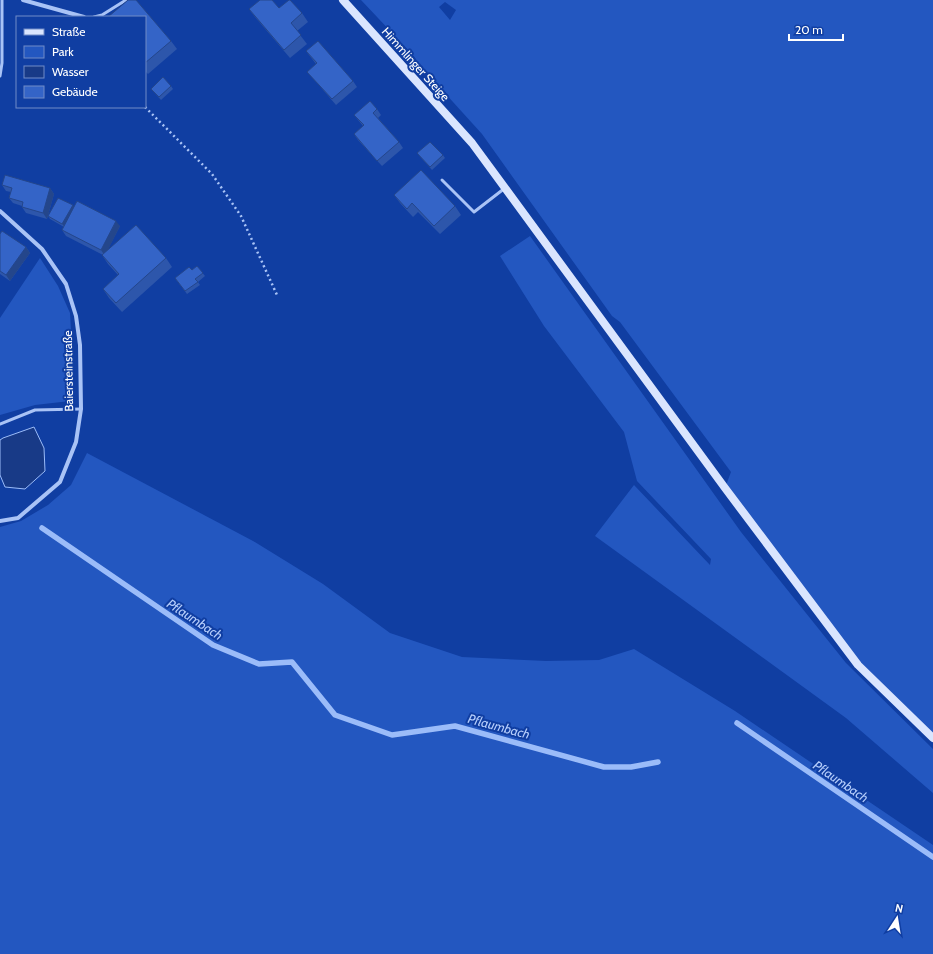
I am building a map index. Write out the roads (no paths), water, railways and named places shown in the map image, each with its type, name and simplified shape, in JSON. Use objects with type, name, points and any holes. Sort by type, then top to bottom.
[{"type":"main road","name":"Himmlinger Steige","points":[[343,0],[472,143],[725,488],[858,665],[933,738]]},
{"type":"street","points":[[23,0],[80,16]]},
{"type":"street","name":"Baiersteinstraße","points":[[0,211],[42,249],[66,284],[76,316],[80,345],[81,409],[76,442],[60,482],[18,518],[0,521]]},
{"type":"lane","points":[[0,76],[2,63],[2,0]]},
{"type":"lane","points":[[102,16],[126,0]]},
{"type":"lane","points":[[442,180],[474,212],[505,188]]},
{"type":"lane","points":[[0,424],[35,410],[81,409]]},
{"type":"water","points":[[34,427],[44,448],[45,471],[25,489],[5,487],[0,475],[0,440]]},
{"type":"waterway","name":"Pflaumbach","points":[[42,528],[213,645],[259,664],[292,662],[335,715],[392,735],[455,726],[604,767],[631,767],[658,762]]},
{"type":"waterway","name":"Pflaumbach","points":[[737,723],[933,857]]}]
